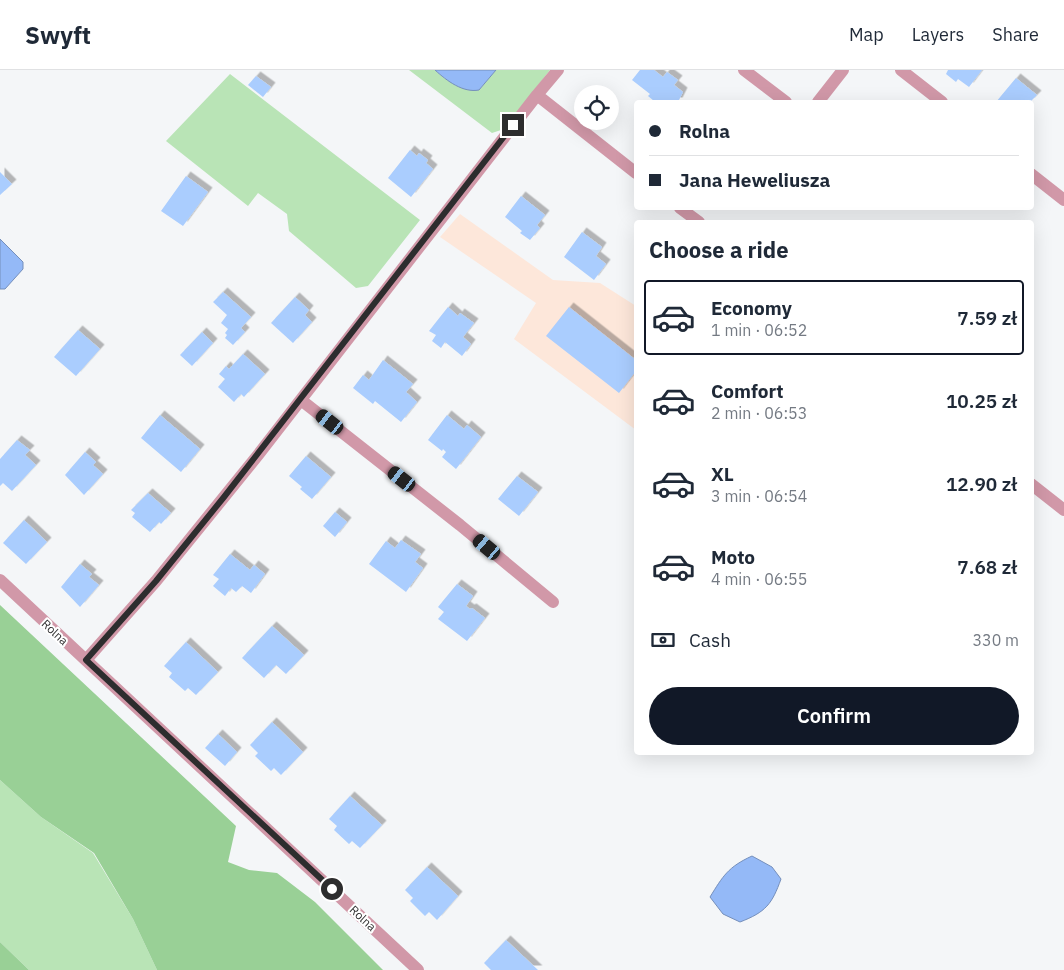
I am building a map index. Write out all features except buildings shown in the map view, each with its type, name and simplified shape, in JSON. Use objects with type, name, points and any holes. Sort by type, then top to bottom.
[{"type":"street","points":[[86,660],[156,581],[301,400],[558,70]]},
{"type":"street","points":[[744,70],[783,100]]},
{"type":"street","points":[[820,100],[843,70]]},
{"type":"street","points":[[901,70],[939,100]]},
{"type":"street","points":[[537,95],[634,171]]},
{"type":"street","points":[[1034,176],[1064,200]]},
{"type":"street","points":[[683,210],[696,220]]},
{"type":"street","points":[[301,400],[460,524],[553,602]]},
{"type":"street","points":[[1034,486],[1064,510]]},
{"type":"street","name":"Rolna","points":[[0,580],[418,970]]},
{"type":"shaded area","points":[[460,214],[553,280],[600,283],[634,305],[634,429],[514,339],[536,303],[440,237]]},
{"type":"green space","points":[[409,70],[435,70],[444,78],[479,90],[496,70],[550,70],[504,129],[492,133]]},
{"type":"green space","points":[[230,74],[420,220],[368,286],[356,288],[289,231],[287,214],[258,193],[248,206],[166,141]]},
{"type":"green space","points":[[0,605],[236,826],[228,862],[249,870],[277,873],[315,902],[383,970],[157,970],[133,919],[94,853],[41,817],[0,780]]},
{"type":"green space","points":[[0,780],[41,817],[93,853],[133,919],[157,970],[29,970],[0,942]]},
{"type":"green space","points":[[0,942],[29,970],[0,970]]},
{"type":"water","points":[[435,70],[496,70],[479,90],[467,90],[456,85]]},
{"type":"water","points":[[0,239],[23,262],[23,269],[5,289],[0,289]]},
{"type":"water","points":[[752,856],[772,867],[781,879],[767,906],[756,915],[740,922],[723,914],[710,897],[732,868]]},
{"type":"route","points":[[332,889],[86,660],[156,581],[224,497],[513,125]]}]
